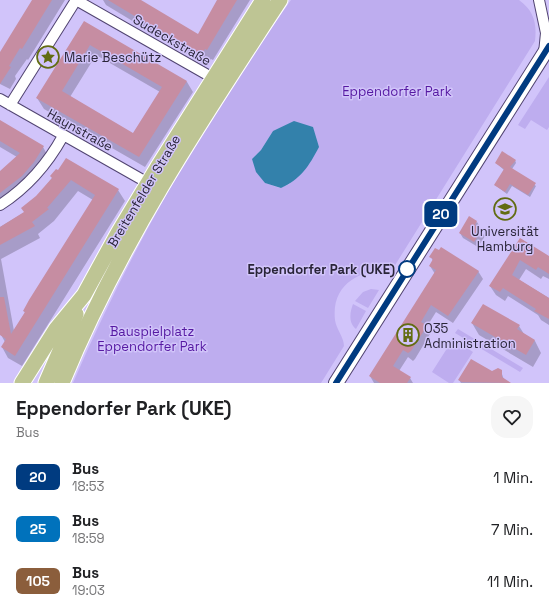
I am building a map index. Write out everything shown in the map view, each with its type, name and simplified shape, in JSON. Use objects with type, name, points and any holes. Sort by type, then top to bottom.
[{"type":"main road","name":"Breitenfelder Straße","points":[[20,382],[56,329],[84,295],[118,233],[148,183],[263,0]]},
{"type":"main road","name":"Breitenfelder Straße","points":[[79,340],[122,255],[168,175],[280,0]]},
{"type":"main road","points":[[46,383],[84,295]]},
{"type":"main road","points":[[50,383],[79,340]]},
{"type":"main road","points":[[62,383],[79,340]]},
{"type":"street","name":"Sudeckstraße","points":[[76,0],[213,78]]},
{"type":"street","points":[[10,104],[76,0]]},
{"type":"street","points":[[336,383],[546,51],[546,33],[539,0]]},
{"type":"street","name":"Haynstraße","points":[[0,99],[148,183]]},
{"type":"street","points":[[0,205],[21,190],[39,173],[63,136]]},
{"type":"green space","name":"Eppendorfer Park","points":[[291,0],[519,0],[531,13],[535,23],[535,41],[392,270],[369,272],[359,276],[350,281],[338,296],[335,307],[335,320],[343,339],[344,346],[321,383],[73,383],[119,283],[145,234],[200,138],[259,45]],"holes":[[[273,131],[290,184],[280,188],[265,183],[252,159],[261,150]]]},
{"type":"green space","points":[[549,77],[549,127],[547,130],[531,120],[525,129],[518,125]]},
{"type":"green space","points":[[371,289],[379,290],[368,308],[355,301],[363,292]]},
{"type":"green space","points":[[353,304],[366,311],[356,329],[353,327],[351,321]]},
{"type":"green space","points":[[458,329],[523,368],[520,372],[455,333]]},
{"type":"green space","points":[[453,339],[473,352],[453,383],[449,383],[432,372]]},
{"type":"water","points":[[294,121],[313,127],[319,147],[304,171],[288,184],[281,188],[265,183],[256,172],[252,159],[261,150],[273,131]]},
{"type":"building","points":[[32,0],[52,0],[22,49],[20,48],[9,66],[11,67],[0,84],[0,52]]},
{"type":"building","points":[[108,0],[141,0],[198,34],[217,0],[237,0],[207,50],[205,49],[201,56]]},
{"type":"building","points":[[84,21],[187,81],[139,157],[36,98]],"holes":[[[90,45],[162,87],[133,133],[62,91]]]},
{"type":"building","points":[[0,120],[44,146],[34,162],[22,176],[0,193],[0,171],[20,153],[0,141]]},
{"type":"building","points":[[502,151],[516,160],[510,167],[536,183],[528,195],[510,184],[505,192],[494,185],[504,169],[495,163]]},
{"type":"building","points":[[66,158],[119,189],[15,356],[1,347],[6,339],[0,335],[0,297],[4,297],[11,334],[25,312],[23,311],[29,300],[95,195],[71,180],[47,208],[49,209],[32,222],[35,226],[0,245],[0,227],[24,212],[21,208],[36,196],[52,178],[50,176],[56,169],[58,170]]},
{"type":"building","points":[[469,216],[477,221],[475,225],[482,230],[474,242],[459,233]]},
{"type":"building","points":[[520,238],[549,256],[549,274],[538,267],[536,270],[520,260],[512,275],[549,298],[549,319],[534,311],[536,309],[503,288],[500,292],[489,286]]},
{"type":"building","name":"O35 Administration","points":[[441,247],[479,271],[448,316],[431,305],[421,322],[426,325],[425,329],[411,351],[408,353],[403,350],[393,366],[411,377],[407,383],[380,383],[369,376],[436,270],[429,266],[433,259],[429,257],[435,248],[439,250]]},
{"type":"building","points":[[483,304],[520,325],[517,329],[535,340],[526,355],[471,323]]},
{"type":"building","points":[[471,359],[492,371],[498,368],[502,370],[502,377],[511,383],[462,382],[458,380]]},
{"type":"bus line","name":"20","points":[[336,383],[429,233],[549,46]]},
{"type":"place","name":"Marie Beschütz","points":[[48,57]]},
{"type":"place","name":"Universität Hamburg","points":[[505,209]]},
{"type":"place","name":"Eppendorfer Park (UKE)","points":[[407,269]]},
{"type":"place","name":"O35 Administration","points":[[408,335]]},
{"type":"park label","name":"Bauspielplatz Eppendorfer Park","points":[[152,338]]}]
